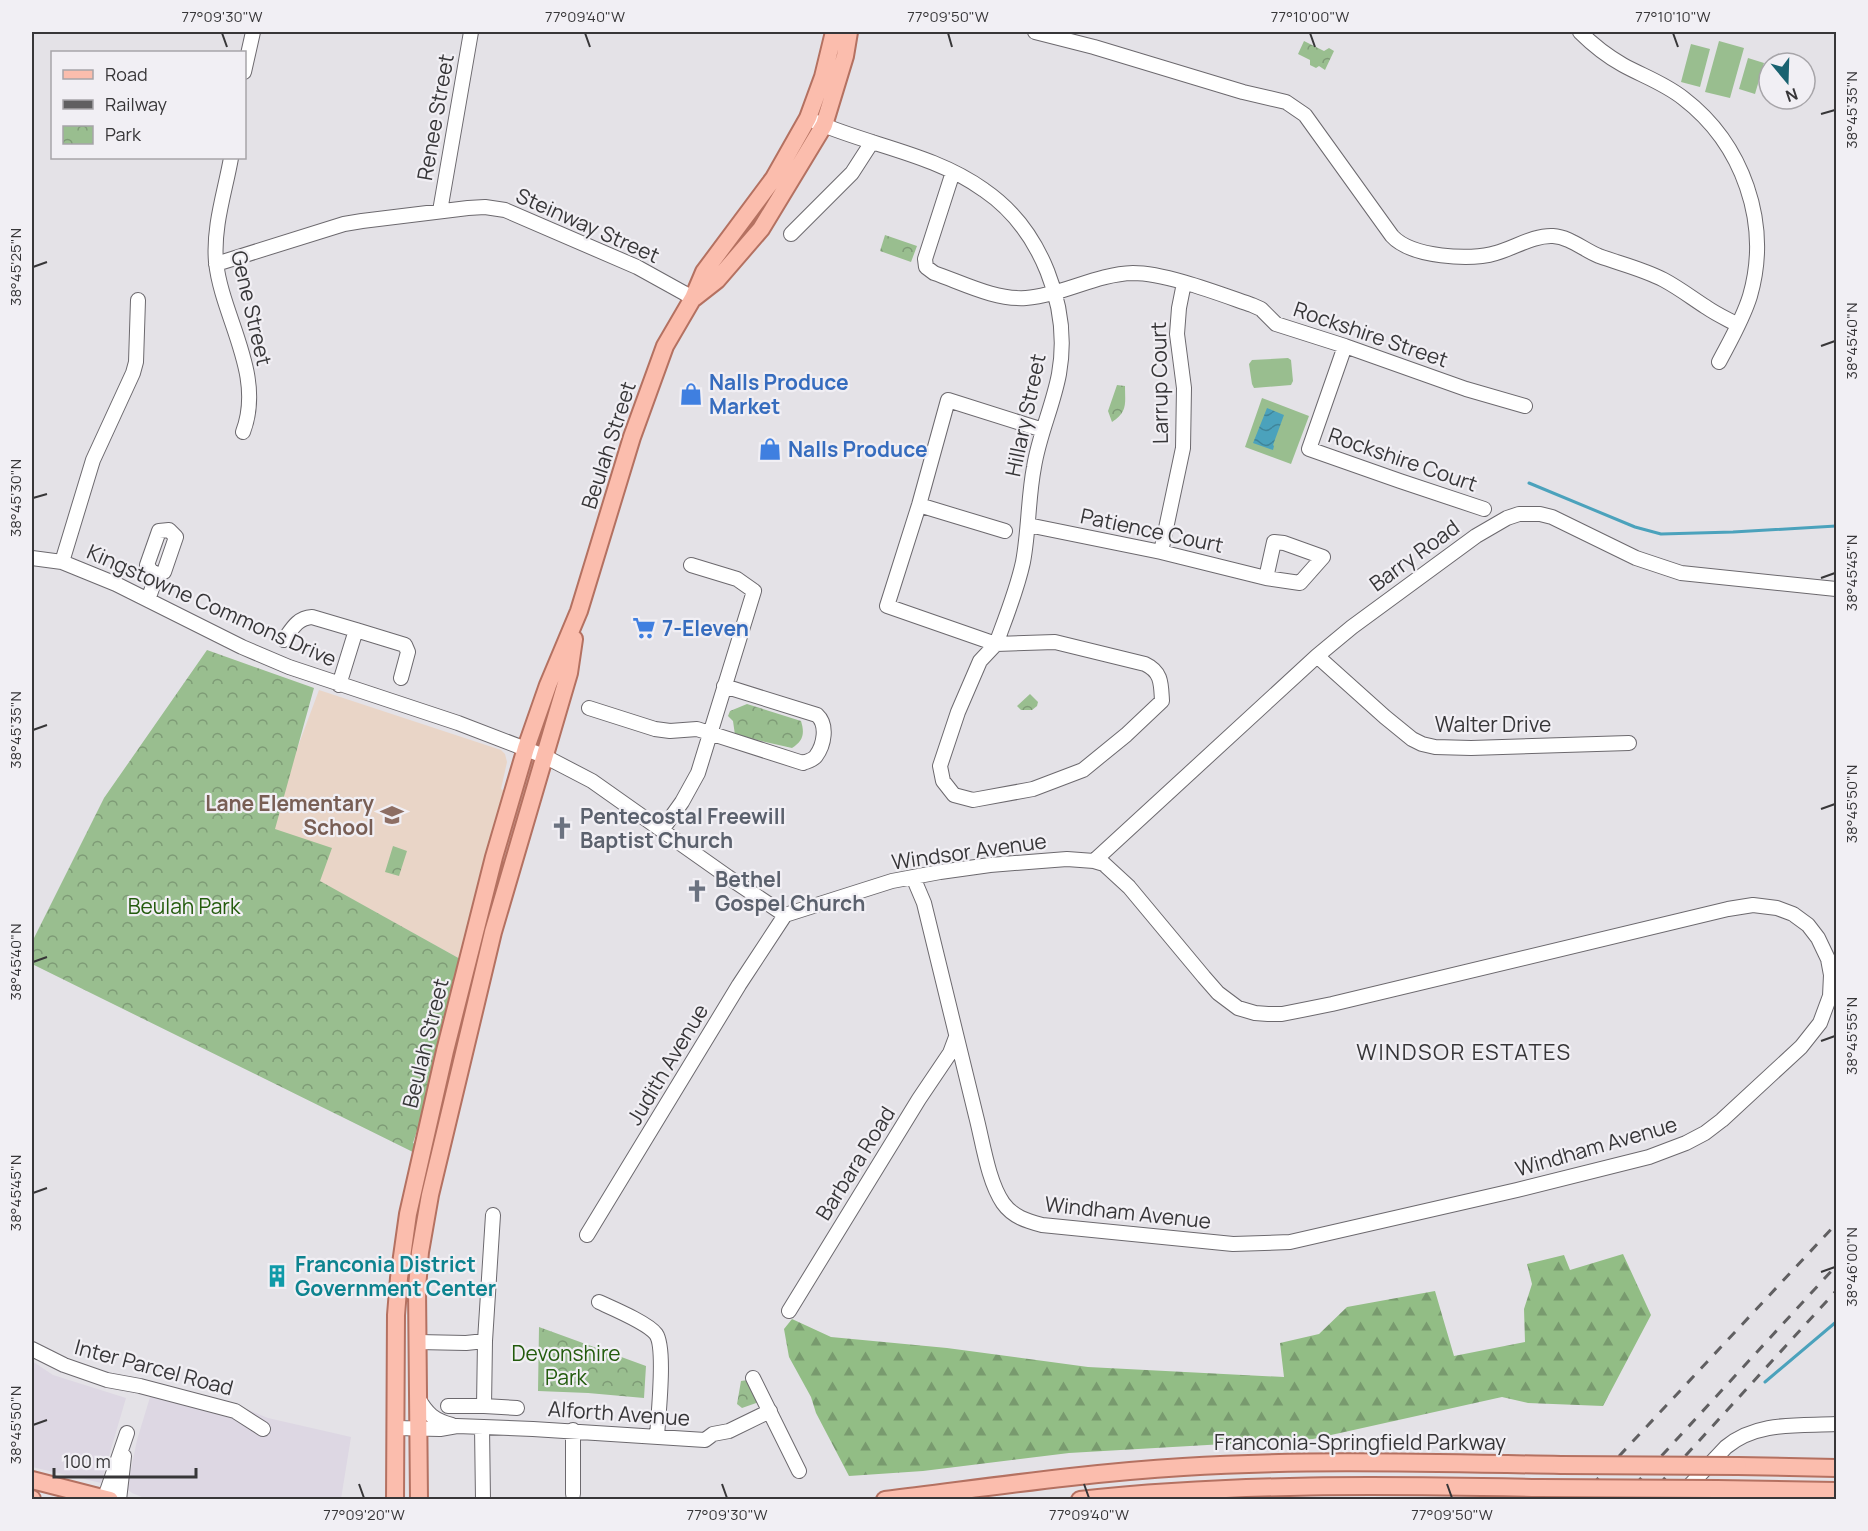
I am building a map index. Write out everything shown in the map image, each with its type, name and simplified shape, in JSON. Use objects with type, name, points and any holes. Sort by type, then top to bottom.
[{"type":"main road","name":"Beulah Street","points":[[816,122],[823,76],[834,32]]},
{"type":"main road","name":"Beulah Street","points":[[395,1499],[397,1296],[408,1214],[494,857],[526,748],[548,685],[579,611],[632,437],[665,346],[693,298],[704,272],[816,122],[845,56],[849,32]]},
{"type":"main road","name":"Beulah Street","points":[[419,1500],[418,1270],[430,1195],[493,932],[568,673],[579,611]]},
{"type":"main road","name":"Franconia-Springfield Parkway","points":[[885,1500],[1113,1472],[1215,1465],[1344,1462],[1836,1467]]},
{"type":"main road","points":[[32,1480],[109,1499]]},
{"type":"main road","name":"Franconia-Springfield Parkway","points":[[1080,1500],[1148,1493],[1286,1486],[1658,1489],[1711,1494]]},
{"type":"main road","points":[[1243,1500],[1286,1486]]},
{"type":"main road","points":[[1711,1494],[1836,1491]]},
{"type":"main road","points":[[1148,1493],[1178,1500]]},
{"type":"street","points":[[246,62],[252,32]]},
{"type":"street","name":"Renee Street","points":[[440,211],[471,32]]},
{"type":"street","points":[[1035,32],[1094,47],[1243,92],[1286,102],[1305,115],[1392,236],[1404,246],[1469,258],[1495,254],[1546,236],[1556,236],[1599,256],[1632,266],[1662,279],[1708,309],[1738,325]]},
{"type":"street","points":[[1580,32],[1608,56],[1683,97],[1712,124],[1734,157],[1751,197],[1757,234],[1753,284],[1748,303],[1719,362]]},
{"type":"street","name":"Hillary Street","points":[[816,122],[921,158],[962,175],[985,190],[1020,224],[1039,252],[1054,292],[1061,328],[1061,351],[1055,394],[1043,430],[1031,483],[1023,561],[1016,588],[996,644],[980,661],[958,712],[940,766],[943,781],[954,795],[973,800],[1033,789],[1083,770],[1126,735],[1162,701],[1160,677],[1153,668],[1145,664],[1055,642],[996,644]]},
{"type":"street","points":[[791,234],[852,173],[873,142]]},
{"type":"street","name":"Gene Street","points":[[231,159],[217,228],[216,264],[248,384],[249,406],[243,432]]},
{"type":"street","name":"Rockshire Street","points":[[953,172],[925,259],[926,267],[934,273],[1001,296],[1024,298],[1054,292],[1099,278],[1131,273],[1153,274],[1252,305],[1261,309],[1276,324],[1467,389],[1525,406]]},
{"type":"street","name":"Steinway Street","points":[[216,264],[344,224],[389,216],[486,207],[505,210],[637,267],[693,298]]},
{"type":"street","name":"Larrup Court","points":[[1161,552],[1183,448],[1184,388],[1177,334],[1184,283]]},
{"type":"street","points":[[62,562],[93,460],[133,373],[136,362],[138,300]]},
{"type":"street","name":"Rockshire Court","points":[[1345,346],[1309,448],[1400,482],[1484,509]]},
{"type":"street","points":[[996,644],[887,606],[919,505],[948,400],[1043,430]]},
{"type":"street","points":[[919,505],[1005,531]]},
{"type":"street","name":"Barry Road","points":[[1094,861],[1317,656],[1352,627],[1476,536],[1507,518],[1519,514],[1540,514],[1552,517],[1636,558],[1682,573],[1836,589]]},
{"type":"street","name":"Patience Court","points":[[1028,525],[1161,552],[1266,578]]},
{"type":"street","name":"Kingstowne Commons Drive","points":[[32,558],[62,562],[143,597],[242,647],[289,667],[458,723],[544,756]]},
{"type":"street","points":[[662,830],[682,802],[698,773],[753,591],[737,579],[691,565]]},
{"type":"street","points":[[143,597],[154,572]]},
{"type":"street","points":[[284,640],[298,621],[312,617],[405,645],[408,652],[401,678]]},
{"type":"street","points":[[339,685],[356,630]]},
{"type":"street","name":"Walter Drive","points":[[1317,656],[1385,717],[1412,739],[1422,744],[1435,747],[1471,748],[1629,743]]},
{"type":"street","points":[[589,708],[655,729],[670,731],[697,729],[804,763],[811,761],[816,755],[825,728],[821,718],[724,686]]},
{"type":"street","points":[[544,756],[592,781],[785,915]]},
{"type":"street","name":"Windsor Avenue","points":[[785,915],[892,881],[913,877],[990,865],[1067,859],[1094,861]]},
{"type":"street","name":"Windham Avenue","points":[[913,877],[924,903],[956,1036],[1000,1198],[1014,1215],[1042,1225],[1233,1244],[1271,1244],[1309,1239],[1649,1157],[1686,1143],[1705,1133],[1722,1120],[1801,1047],[1820,1023],[1830,996],[1831,975],[1828,959],[1822,944],[1812,930],[1800,919],[1786,911],[1769,906],[1752,906],[1728,909],[1332,1004],[1282,1014],[1255,1013],[1238,1008],[1218,993],[1129,887],[1104,864],[1094,861]]},
{"type":"street","name":"Judith Avenue","points":[[587,1235],[785,915]]},
{"type":"street","name":"Barbara Road","points":[[789,1311],[950,1053],[956,1036]]},
{"type":"street","points":[[484,1406],[485,1341],[493,1215]]},
{"type":"street","points":[[599,1302],[642,1323],[657,1336],[661,1351],[657,1437]]},
{"type":"street","points":[[418,1342],[485,1341]]},
{"type":"street","name":"Inter Parcel Road","points":[[32,1349],[64,1365],[107,1380],[140,1386],[236,1411],[263,1429]]},
{"type":"street","points":[[753,1378],[799,1471]]},
{"type":"street","name":"Alforth Avenue","points":[[418,1398],[432,1418],[457,1426],[573,1430],[705,1440],[713,1434],[729,1431],[770,1411]]},
{"type":"street","points":[[448,1406],[517,1408]]},
{"type":"street","points":[[1676,1500],[1719,1454],[1740,1437],[1758,1429],[1772,1427],[1836,1424]]},
{"type":"street","name":"Alforth Avenue","points":[[395,1428],[440,1429],[457,1426]]},
{"type":"street","points":[[482,1427],[483,1500]]},
{"type":"street","points":[[573,1430],[573,1494]]},
{"type":"shaded area","name":"Lane Elementary School","points":[[319,690],[501,750],[505,754],[507,762],[501,789],[512,796],[471,965],[319,881],[274,829],[278,800]]},
{"type":"shaded area","points":[[32,1361],[53,1375],[126,1398],[101,1483],[32,1467]]},
{"type":"shaded area","points":[[154,1384],[246,1409],[268,1418],[351,1437],[341,1499],[149,1500],[132,1493],[127,1489],[137,1440]]},
{"type":"green space","points":[[1304,41],[1324,51],[1329,48],[1334,51],[1325,70],[1319,66],[1316,68],[1310,65],[1310,60],[1298,54]]},
{"type":"green space","points":[[1719,41],[1744,48],[1730,98],[1705,92]]},
{"type":"green space","points":[[1691,44],[1710,49],[1700,87],[1681,82]]},
{"type":"green space","points":[[1748,58],[1757,61],[1755,94],[1739,89]]},
{"type":"green space","points":[[885,235],[917,246],[911,262],[880,251]]},
{"type":"green space","points":[[1288,358],[1291,360],[1293,381],[1291,385],[1254,388],[1249,364],[1252,360]]},
{"type":"green space","points":[[1117,385],[1125,386],[1125,402],[1121,415],[1112,422],[1108,411]]},
{"type":"green space","points":[[1262,398],[1309,416],[1291,464],[1245,447]]},
{"type":"green space","name":"Beulah Park","points":[[207,650],[314,688],[275,829],[332,848],[320,881],[471,965],[413,1143],[422,1148],[419,1155],[32,964],[32,942],[104,798]]},
{"type":"green space","points":[[1030,694],[1038,702],[1037,706],[1032,710],[1021,710],[1017,706]]},
{"type":"green space","points":[[747,704],[801,721],[803,733],[799,743],[792,748],[735,735],[733,721],[728,716],[730,711]]},
{"type":"green space","points":[[393,846],[407,851],[399,876],[385,872]]},
{"type":"green space","points":[[1623,1254],[1651,1315],[1603,1406],[1528,1403],[1502,1397],[1313,1439],[1069,1453],[923,1471],[849,1476],[789,1357],[784,1329],[792,1319],[831,1337],[947,1348],[1088,1367],[1284,1377],[1280,1343],[1319,1334],[1347,1307],[1435,1291],[1454,1356],[1525,1342],[1524,1309],[1532,1284],[1527,1264],[1564,1255],[1570,1270]]},
{"type":"green space","name":"Devonshire Park","points":[[539,1327],[646,1366],[644,1398],[538,1391]]},
{"type":"green space","points":[[748,1380],[759,1402],[742,1408],[737,1404],[741,1381]]},
{"type":"water","points":[[1267,408],[1284,415],[1273,450],[1253,443]]},
{"type":"waterway","points":[[1529,483],[1635,527],[1661,534],[1836,526]]},
{"type":"waterway","points":[[1765,1382],[1836,1322]]},
{"type":"railway","points":[[1578,1500],[1836,1224]]},
{"type":"railway","points":[[1621,1500],[1836,1266]]},
{"type":"railway","points":[[1645,1500],[1836,1291]]},
{"type":"place","name":"Nalls Produce Market","points":[[691,394]]},
{"type":"place","name":"Nalls Produce","points":[[770,449]]},
{"type":"place","name":"7-Eleven","points":[[644,628]]},
{"type":"place","name":"Lane Elementary School","points":[[392,815]]},
{"type":"place","name":"Pentecostal Freewill Baptist Church","points":[[562,828]]},
{"type":"place","name":"Bethel Gospel Church","points":[[697,891]]},
{"type":"place","name":"Franconia District Government Center","points":[[277,1276]]},
{"type":"district","name":"WINDSOR ESTATES","points":[[1464,1052]]}]
